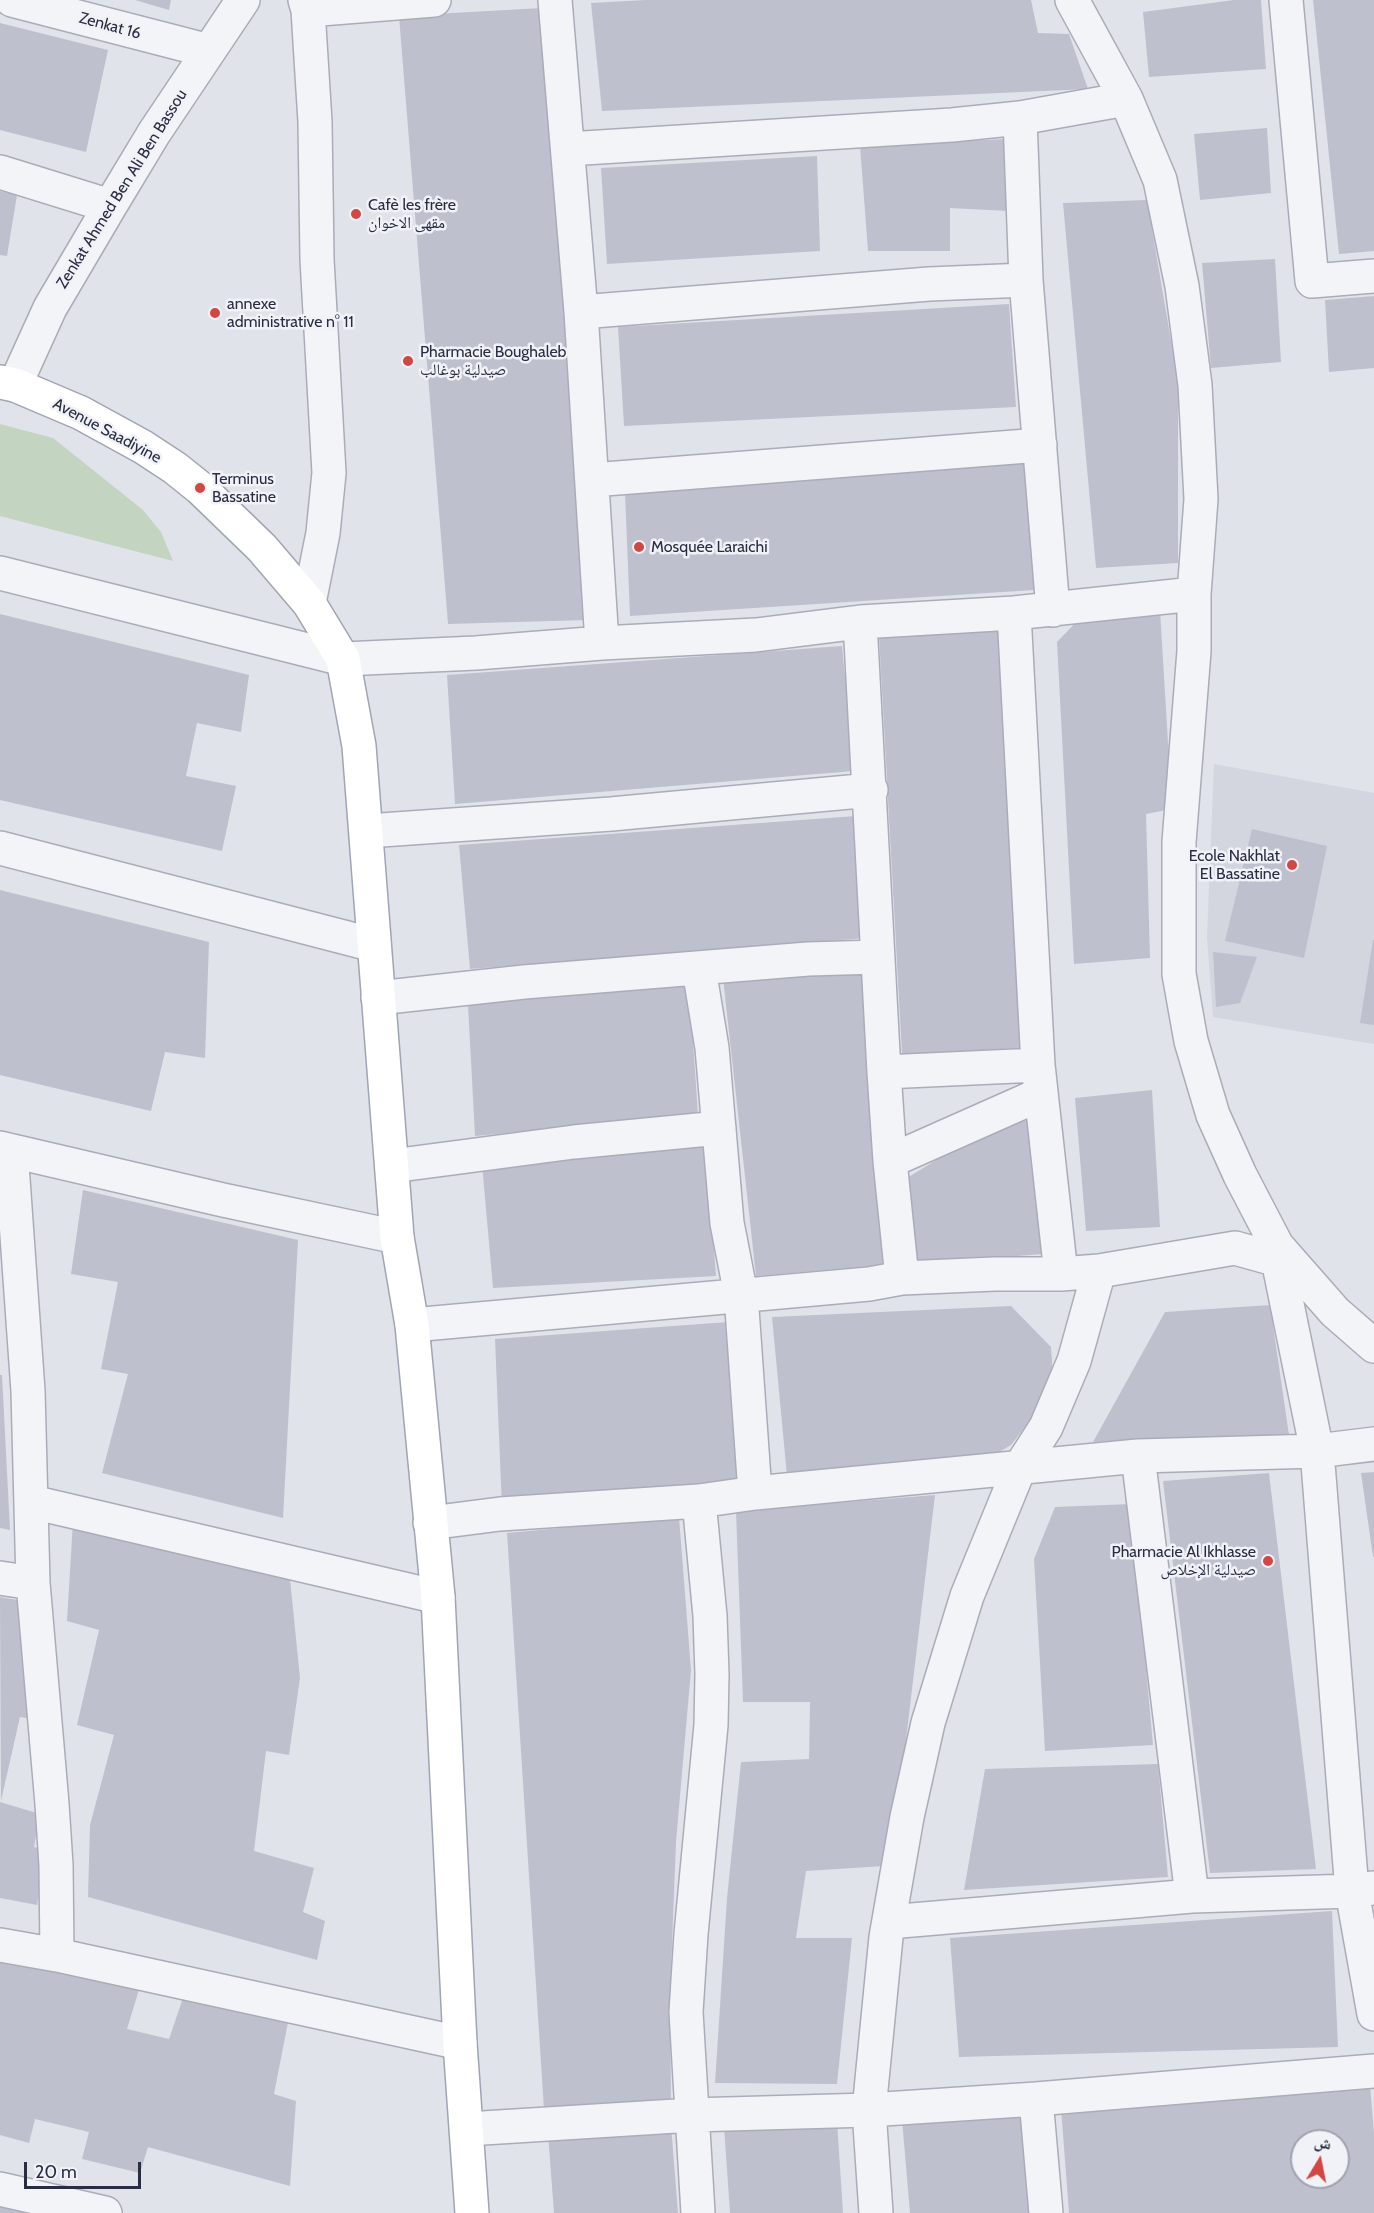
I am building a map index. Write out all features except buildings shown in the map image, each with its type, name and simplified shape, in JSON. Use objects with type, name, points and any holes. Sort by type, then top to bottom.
[{"type":"main road","name":"Avenue Saadiyine","points":[[8,383],[81,413],[143,447],[200,488],[262,548],[309,603],[343,659]]},
{"type":"main road","points":[[343,659],[359,746],[397,1237],[412,1324],[438,1597],[460,2043],[472,2213]]},
{"type":"street","name":"Zenkat Ahmed Ben Ali Ben Bassou","points":[[8,383],[154,133],[243,0]]},
{"type":"street","points":[[309,603],[323,533],[329,473],[317,259],[315,122],[306,5],[434,0]]},
{"type":"street","points":[[555,0],[581,312],[602,643]]},
{"type":"street","points":[[1072,0],[1125,99],[1160,180],[1182,286],[1195,385],[1201,499],[1194,594],[1194,651],[1179,842],[1179,974],[1191,1041],[1213,1115],[1278,1253],[1317,1451],[1374,2014]]},
{"type":"street","points":[[1286,0],[1312,281],[1374,276]]},
{"type":"street","name":"Zenkat 16","points":[[30,2],[209,51]]},
{"type":"street","points":[[568,149],[907,128],[1020,118],[1125,99]]},
{"type":"street","points":[[1020,118],[1026,280],[1053,610]]},
{"type":"street","points":[[0,172],[110,206]]},
{"type":"street","points":[[581,312],[906,286],[1026,280]]},
{"type":"street","points":[[592,480],[1040,444]]},
{"type":"street","points":[[0,573],[343,659],[476,654],[602,643],[756,634],[860,622],[1053,610],[1194,594]]},
{"type":"street","points":[[1014,613],[1040,1079],[1060,1274]]},
{"type":"street","points":[[860,622],[871,790],[884,1072],[902,1278]]},
{"type":"street","points":[[367,831],[611,814],[871,790]]},
{"type":"street","points":[[0,848],[374,945]]},
{"type":"street","points":[[378,998],[524,982],[808,959],[879,957]]},
{"type":"street","points":[[699,969],[712,1048],[727,1223],[741,1295],[755,1493]]},
{"type":"street","points":[[884,1072],[1040,1079]]},
{"type":"street","points":[[890,1161],[1040,1079]]},
{"type":"street","points":[[392,1166],[574,1142],[719,1128]]},
{"type":"street","points":[[57,1955],[56,1865],[33,1582],[28,1391],[5,1150],[397,1237]]},
{"type":"street","points":[[412,1324],[869,1284],[902,1278],[1099,1271],[1235,1248],[1278,1253],[1335,1312],[1374,1346]]},
{"type":"street","points":[[876,2213],[869,2110],[889,1922],[907,1817],[928,1723],[967,1596],[1018,1469],[1046,1427],[1074,1361],[1099,1271]]},
{"type":"street","points":[[430,1523],[500,1514],[699,1501],[755,1493],[1138,1456],[1317,1451],[1374,1444]]},
{"type":"street","points":[[1138,1456],[1192,1896]]},
{"type":"street","points":[[698,2213],[686,2012],[711,1725],[710,1616],[699,1501]]},
{"type":"street","points":[[32,1502],[438,1597]]},
{"type":"street","points":[[0,1578],[33,1582]]},
{"type":"street","points":[[889,1922],[1192,1896],[1363,1889]]},
{"type":"street","points":[[0,1945],[57,1955],[460,2043]]},
{"type":"street","points":[[467,2130],[692,2115],[869,2110],[1036,2099],[1374,2071]]},
{"type":"street","points":[[1036,2099],[1046,2213]]},
{"type":"street","points":[[0,2189],[88,2211]]},
{"type":"shaded area","name":"Ecole Nakhlat El Bassatine","points":[[1214,764],[1374,793],[1374,1044],[1213,1017],[1207,937]]},
{"type":"green space","points":[[0,424],[53,438],[143,510],[161,532],[173,561],[0,516]]},
{"type":"place","name":"Cafè les frère مقهى الاخوان","points":[[356,214]]},
{"type":"place","name":"annexe administrative n° 11","points":[[215,313]]},
{"type":"place","name":"Pharmacie Boughaleb صيدلية بوغالب","points":[[408,361]]},
{"type":"place","name":"Terminus Bassatine","points":[[200,488]]},
{"type":"place","name":"Mosquée Laraichi","points":[[639,547]]},
{"type":"place","name":"Ecole Nakhlat El Bassatine","points":[[1292,865]]},
{"type":"place","name":"Pharmacie Al Ikhlasse صيدلية الإخلاص","points":[[1268,1561]]}]
